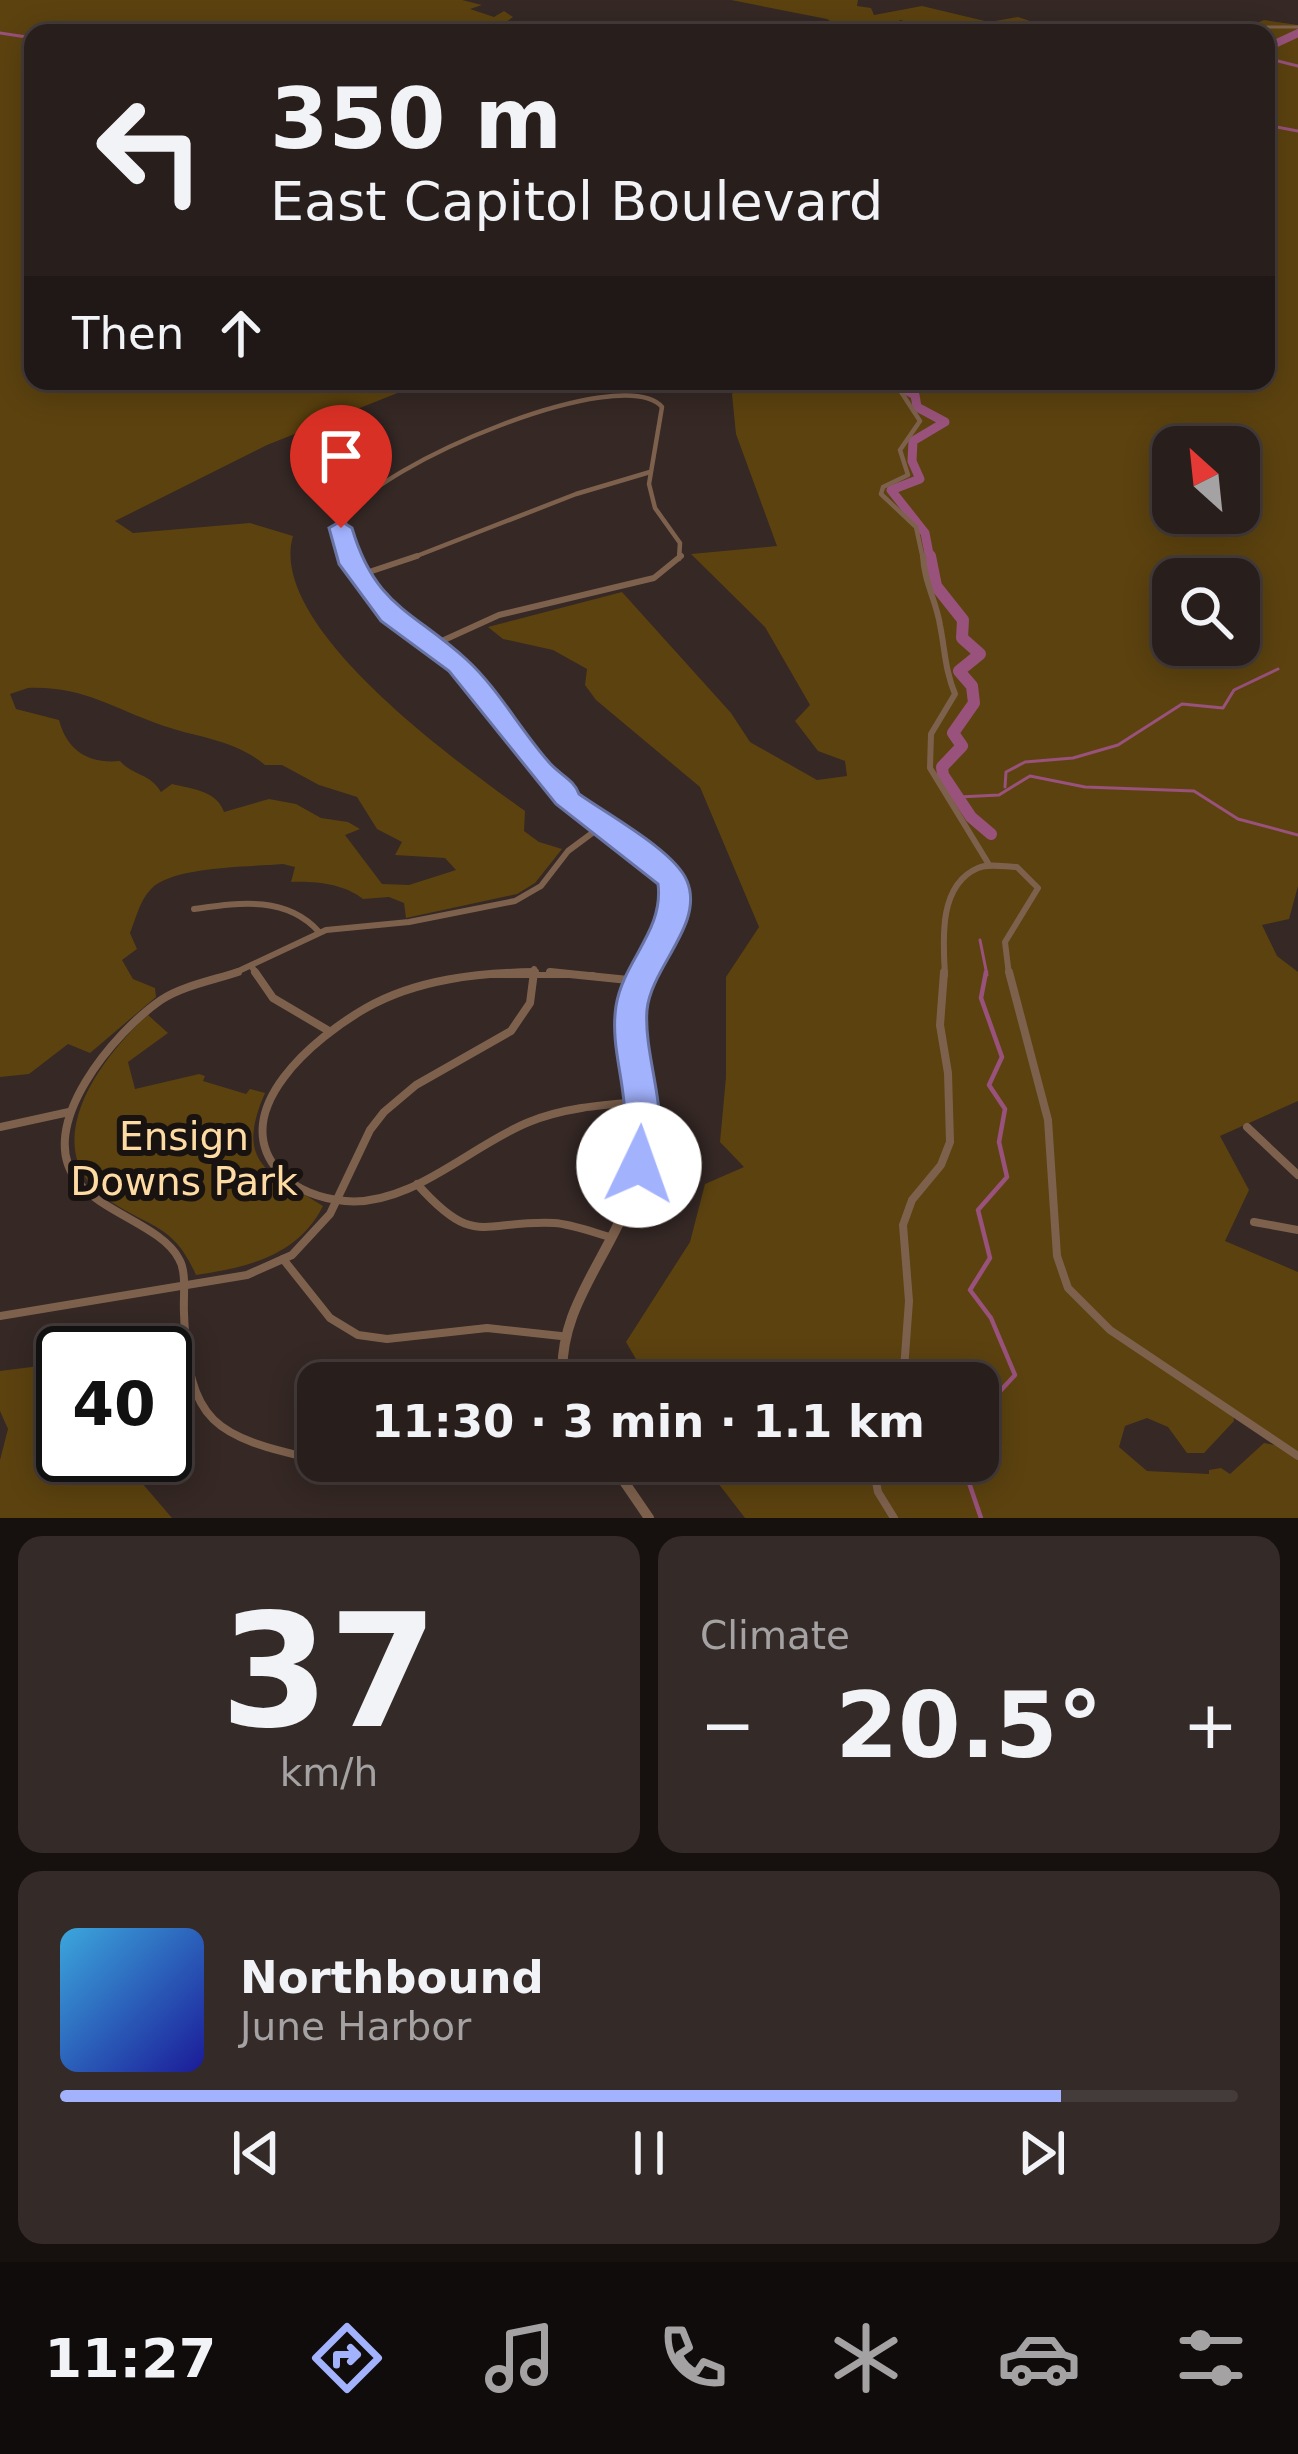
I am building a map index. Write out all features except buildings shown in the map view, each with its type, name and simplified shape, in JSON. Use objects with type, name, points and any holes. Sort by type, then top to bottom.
[{"type":"street","points":[[900,390],[920,421],[900,450],[908,475],[883,487],[881,494],[916,527],[923,542],[924,581],[939,619],[944,668],[955,694],[954,703],[933,727],[929,764],[989,865]]},
{"type":"street","points":[[432,646],[497,615],[651,579],[676,565],[681,544],[653,506],[650,472],[662,407],[644,394],[614,394],[526,419],[417,463],[375,486],[350,507],[341,528],[347,556],[390,615],[464,672],[555,794],[566,797],[660,866],[675,889],[676,909],[638,981],[630,1033],[641,1102],[639,1165],[614,1238],[562,1336],[563,1362]]},
{"type":"street","points":[[359,575],[431,553],[564,496],[650,472]]},
{"type":"street","points":[[297,1455],[246,1443],[203,1412],[186,1372],[184,1267],[173,1248],[107,1208],[75,1180],[64,1151],[69,1112],[112,1043],[144,1011],[189,986],[252,967],[320,932],[409,922],[515,901],[541,886],[576,842],[604,825]]},
{"type":"street","points":[[905,1362],[909,1301],[903,1226],[912,1200],[941,1165],[950,1142],[948,1072],[940,1025],[945,982],[942,920],[964,876],[989,865],[1016,867],[1038,888],[1033,903],[1007,933],[1003,951],[1048,1120],[1057,1256],[1068,1288],[1110,1330],[1298,1456]]},
{"type":"street","points":[[194,909],[244,903],[288,909],[309,918],[320,932]]},
{"type":"street","points":[[252,967],[273,998],[329,1031]]},
{"type":"street","points":[[638,981],[534,969],[432,983],[381,1000],[329,1031],[291,1069],[263,1120],[270,1160],[296,1185],[337,1199],[376,1199],[417,1184],[531,1120],[587,1106],[641,1102]]},
{"type":"street","points":[[0,1316],[256,1272],[283,1258],[313,1237],[370,1130],[392,1103],[516,1025],[530,1003],[534,969]]},
{"type":"street","points":[[0,1127],[69,1112]]},
{"type":"street","points":[[1247,1126],[1298,1175]]},
{"type":"street","points":[[417,1184],[444,1214],[466,1226],[564,1224],[614,1238]]},
{"type":"street","points":[[1254,1222],[1298,1230]]},
{"type":"street","points":[[283,1258],[330,1318],[358,1335],[387,1339],[487,1328],[562,1336]]},
{"type":"street","points":[[624,1482],[649,1518]]},
{"type":"street","points":[[876,1482],[894,1518]]},
{"type":"green space","points":[[0,0],[462,0],[482,5],[470,9],[494,17],[504,11],[513,17],[505,23],[509,24],[24,24],[24,390],[405,390],[267,445],[115,521],[133,533],[250,523],[293,536],[293,572],[309,611],[337,651],[416,727],[525,811],[524,831],[562,849],[535,883],[517,894],[406,918],[404,903],[389,897],[363,899],[329,885],[291,882],[295,867],[283,864],[213,869],[161,881],[144,898],[130,933],[137,949],[122,960],[133,979],[155,988],[156,997],[90,1053],[68,1044],[29,1074],[0,1077]],"holes":[[[28,688],[81,694],[228,744],[265,765],[282,765],[319,785],[357,797],[377,829],[402,842],[395,855],[445,858],[456,870],[409,885],[382,884],[345,835],[360,829],[348,822],[321,818],[296,804],[269,799],[224,812],[216,799],[196,790],[172,784],[161,792],[120,761],[81,753],[68,740],[59,720],[16,709],[10,694]]]},
{"type":"green space","points":[[731,0],[858,0],[857,6],[871,8],[874,15],[922,6],[989,22],[1018,17],[1039,24],[900,20],[896,24],[835,24]]},
{"type":"green space","points":[[1264,20],[1298,25],[1298,886],[1289,919],[1262,925],[1277,956],[1298,972],[1298,1101],[1220,1136],[1249,1190],[1225,1241],[1298,1272],[1298,1518],[745,1518],[717,1482],[999,1482],[999,1362],[638,1362],[626,1342],[690,1242],[705,1184],[744,1167],[720,1142],[726,1077],[726,977],[759,927],[700,787],[596,700],[585,685],[587,669],[553,650],[503,639],[488,627],[622,592],[731,713],[750,742],[817,780],[847,776],[845,761],[818,751],[795,721],[810,705],[765,627],[691,554],[777,546],[736,434],[736,390],[1275,390],[1275,24],[1254,24]],"holes":[[[1233,1412],[1285,1447],[1264,1443],[1230,1474],[1221,1468],[1209,1474],[1147,1471],[1119,1447],[1125,1426],[1147,1418],[1168,1427],[1187,1453],[1204,1453],[1234,1421]]]},
{"type":"green space","name":"Ensign Downs Park","points":[[148,1015],[168,1033],[128,1062],[135,1089],[199,1074],[205,1076],[203,1081],[246,1094],[250,1089],[265,1093],[253,1137],[256,1152],[274,1175],[323,1206],[299,1237],[269,1257],[196,1275],[166,1234],[101,1194],[83,1173],[75,1150],[84,1100],[113,1053]]},
{"type":"green space","points":[[36,1366],[36,1482],[141,1482],[172,1518],[0,1518],[0,1460],[8,1429],[0,1411],[0,1371]]},
{"type":"waterway","points":[[0,33],[24,37]]},
{"type":"waterway","points":[[1275,44],[1298,33]]},
{"type":"waterway","points":[[1275,60],[1298,66]]},
{"type":"waterway","points":[[1275,127],[1298,131]]},
{"type":"waterway","points":[[906,390],[915,395],[917,407],[945,422],[913,441],[912,461],[920,479],[891,490],[925,533],[930,559]]},
{"type":"waterway","points":[[930,556],[936,586],[963,620],[962,638],[980,654],[959,671],[972,686],[974,703],[953,733],[962,746],[942,767],[943,775],[971,817],[991,834]]},
{"type":"waterway","points":[[1005,787],[1006,772],[1025,762],[1073,758],[1118,745],[1182,704],[1223,708],[1234,690],[1278,669]]},
{"type":"waterway","points":[[959,797],[999,795],[1030,776],[1085,787],[1194,791],[1238,819],[1298,835]]},
{"type":"waterway","points":[[980,940],[987,975]]},
{"type":"waterway","points":[[986,972],[981,998],[1002,1057],[989,1085],[1005,1109],[999,1142],[1007,1177],[978,1210],[990,1258],[970,1290],[991,1318],[1015,1375],[999,1392]]},
{"type":"waterway","points":[[999,1443],[999,1449]]},
{"type":"waterway","points":[[969,1482],[981,1518]]},
{"type":"route","points":[[341,528],[351,564],[390,615],[458,665],[543,773],[565,790],[566,797],[660,866],[673,882],[676,909],[638,981],[630,1020],[642,1117],[639,1165]]}]
